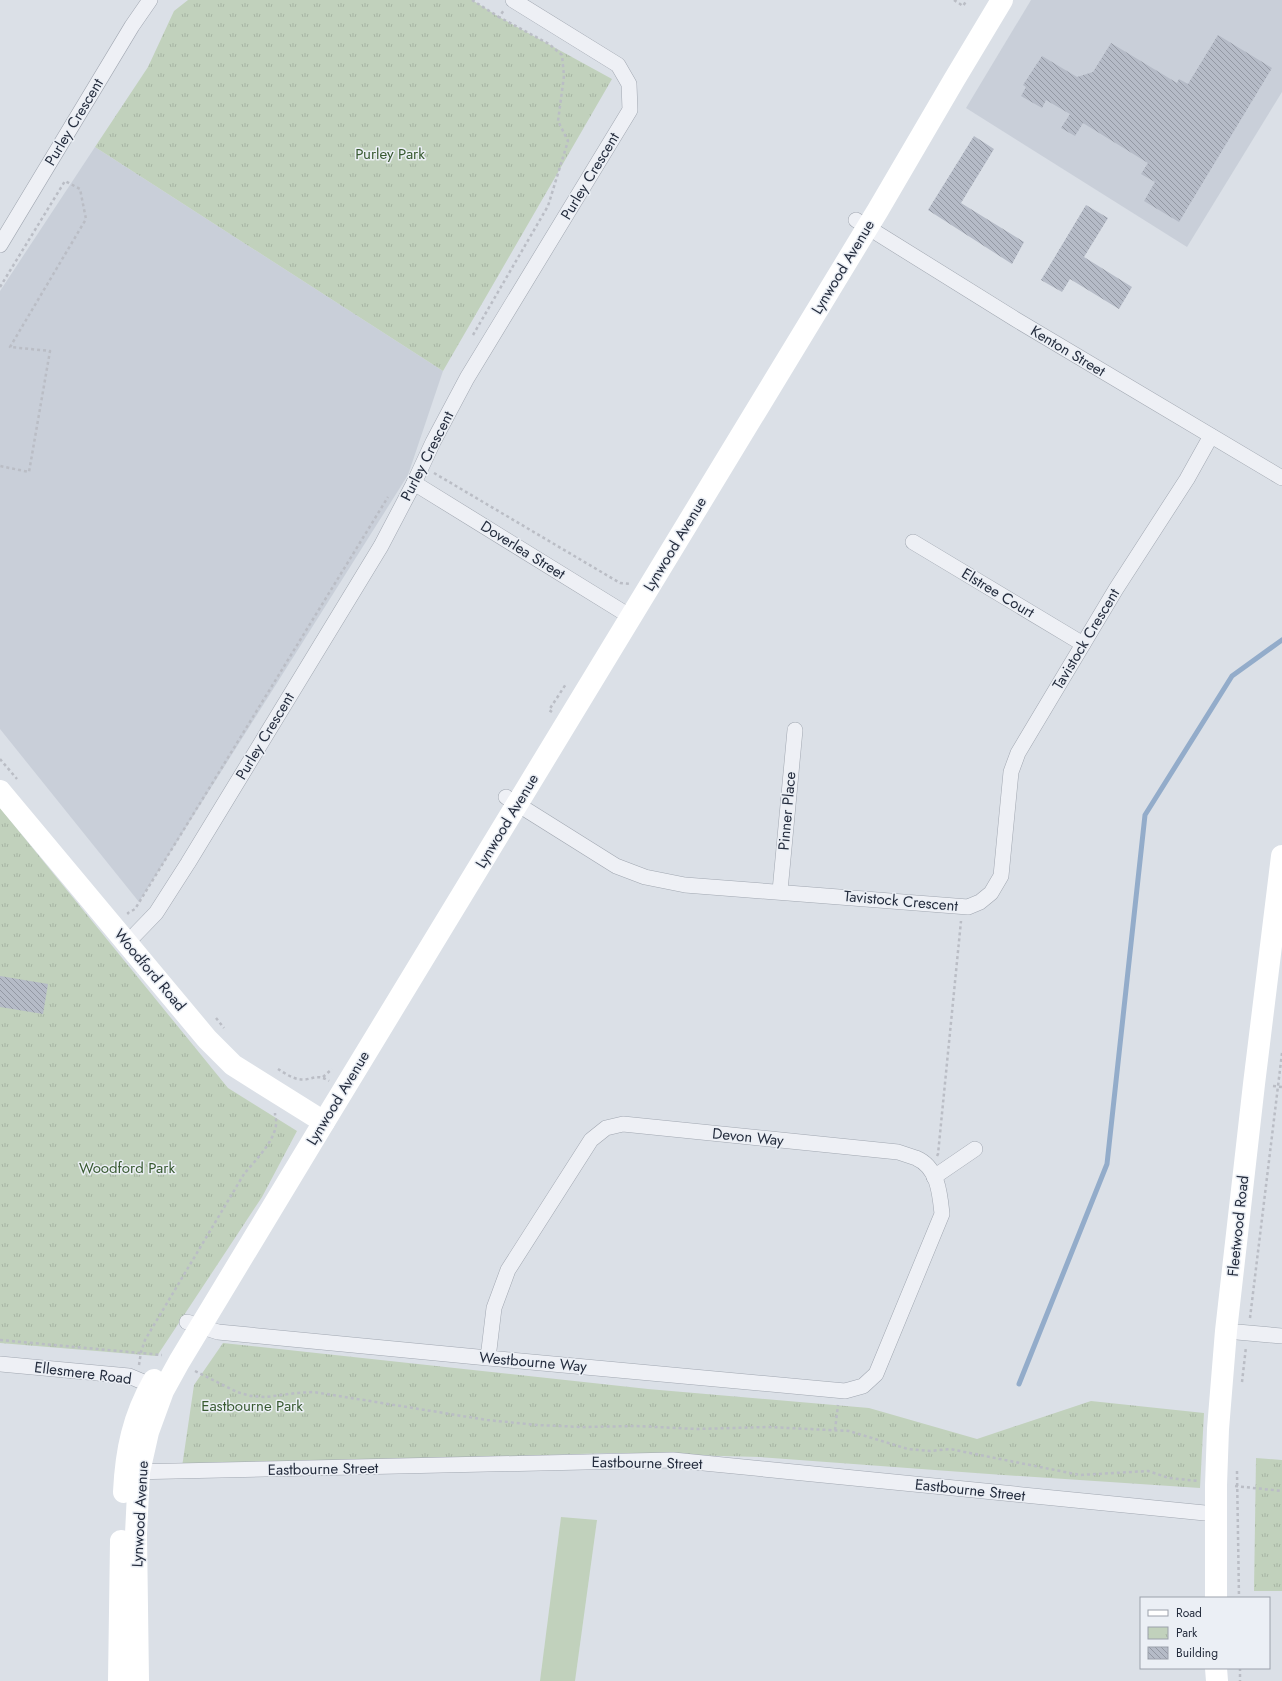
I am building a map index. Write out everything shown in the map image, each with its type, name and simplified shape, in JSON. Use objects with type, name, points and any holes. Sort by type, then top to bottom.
[{"type":"street","name":"Purley Crescent","points":[[0,245],[128,33],[150,0]]},
{"type":"street","name":"Lynwood Avenue","points":[[625,614],[635,585],[862,223],[954,80],[994,1]]},
{"type":"street","name":"Purley Crescent","points":[[134,936],[156,913],[188,863],[381,546],[414,483],[433,442],[468,378],[630,110],[629,84],[618,65],[510,3]]},
{"type":"street","name":"Lynwood Avenue","points":[[138,1681],[136,1534],[132,1472],[127,1451],[134,1424],[157,1388],[193,1324],[243,1257],[318,1118],[862,223]]},
{"type":"street","name":"Kenton Street","points":[[862,223],[1015,319],[1282,478]]},
{"type":"street","name":"Tavistock Crescent","points":[[512,800],[616,866],[645,877],[685,885],[780,891],[968,907],[980,902],[991,893],[1001,876],[1011,772],[1015,759],[1116,589],[1187,479],[1211,436]]},
{"type":"street","name":"Doverlea Street","points":[[414,483],[625,614]]},
{"type":"street","name":"Elstree Court","points":[[913,542],[1083,644]]},
{"type":"street","name":"Pinner Place","points":[[780,891],[795,730]]},
{"type":"street","name":"Woodford Road","points":[[0,791],[134,936],[212,1045],[233,1065],[318,1118]]},
{"type":"street","name":"Fleetwood Road","points":[[1216,1597],[1215,1514],[1218,1429],[1226,1331],[1252,1097],[1282,856]]},
{"type":"street","name":"Devon Way","points":[[488,1358],[494,1308],[508,1270],[591,1140],[606,1128],[623,1124],[898,1152],[918,1158],[931,1172]]},
{"type":"street","points":[[931,1172],[976,1150]]},
{"type":"street","name":"Westbourne Way","points":[[193,1324],[218,1332],[845,1391],[863,1386],[876,1374],[942,1214],[940,1192],[931,1172]]},
{"type":"street","points":[[1226,1331],[1282,1336]]},
{"type":"street","name":"Ellesmere Road","points":[[0,1364],[129,1376],[157,1388]]},
{"type":"street","name":"Eastbourne Street","points":[[132,1472],[673,1460],[1215,1514]]},
{"type":"street","name":"Lynwood Avenue","points":[[119,1681],[122,1523],[132,1472]]},
{"type":"street","points":[[1216,1669],[1216,1681]]},
{"type":"path","points":[[472,0],[499,17],[549,44],[562,55],[564,76],[558,121],[568,141],[548,206],[472,337]]},
{"type":"path","points":[[954,0],[963,6],[966,0]]},
{"type":"path","points":[[499,17],[510,3]]},
{"type":"path","points":[[0,287],[65,181],[80,189],[86,219],[10,347],[50,351],[29,472],[0,466]]},
{"type":"path","points":[[422,466],[620,583],[635,585]]},
{"type":"path","points":[[134,936],[128,913],[135,908],[392,490]]},
{"type":"path","points":[[931,1172],[938,1154],[961,906]]},
{"type":"path","points":[[211,1012],[226,1030]]},
{"type":"path","points":[[141,1352],[145,1340],[244,1174],[273,1136],[276,1125],[276,1107],[282,1096],[296,1079],[277,1069]]},
{"type":"path","points":[[0,1340],[141,1352],[173,1359],[237,1392],[251,1396],[266,1397],[314,1392],[487,1420],[537,1425],[582,1427],[636,1426],[697,1429],[768,1427],[848,1431],[908,1449],[930,1451],[950,1449],[1080,1475],[1148,1471],[1169,1478],[1216,1485],[1282,1491]]},
{"type":"path","points":[[834,1430],[839,1390]]},
{"type":"path","points":[[1240,1669],[1240,1681]]},
{"type":"shaded area","points":[[1031,0],[1282,0],[1282,92],[1187,247],[966,108]]},
{"type":"shaded area","points":[[95,147],[443,371],[408,475],[139,902],[0,729],[0,291]]},
{"type":"green space","name":"Purley Park","points":[[188,0],[472,0],[499,17],[612,79],[443,371],[95,147],[148,67],[174,11]]},
{"type":"green space","name":"Woodford Park","points":[[0,808],[228,1088],[297,1131],[262,1197],[157,1356],[0,1343]]},
{"type":"green space","name":"Eastbourne Park","points":[[223,1343],[648,1389],[869,1408],[977,1439],[1091,1401],[1204,1413],[1200,1488],[760,1457],[611,1453],[182,1467],[194,1385]]},
{"type":"green space","points":[[1256,1458],[1282,1460],[1282,1591],[1254,1591]]},
{"type":"green space","points":[[561,1517],[597,1520],[575,1681],[540,1681]]},
{"type":"building","points":[[1218,35],[1272,68],[1179,222],[1144,201],[1155,182],[1141,174],[1148,163],[1083,123],[1075,136],[1061,128],[1070,114],[1046,100],[1042,108],[1021,96],[1026,87],[1023,85],[1042,56],[1077,77],[1093,72],[1111,43],[1177,83],[1179,79],[1188,84]]},
{"type":"building","points":[[974,136],[994,149],[961,203],[1024,242],[1012,264],[928,210]]},
{"type":"building","points":[[1086,205],[1108,218],[1084,257],[1132,287],[1119,309],[1070,279],[1062,292],[1041,280]]},
{"type":"building","points":[[0,976],[48,984],[43,1014],[0,1007]]},
{"type":"waterway","points":[[1019,1384],[1107,1164],[1145,815],[1232,676],[1282,640]]}]
